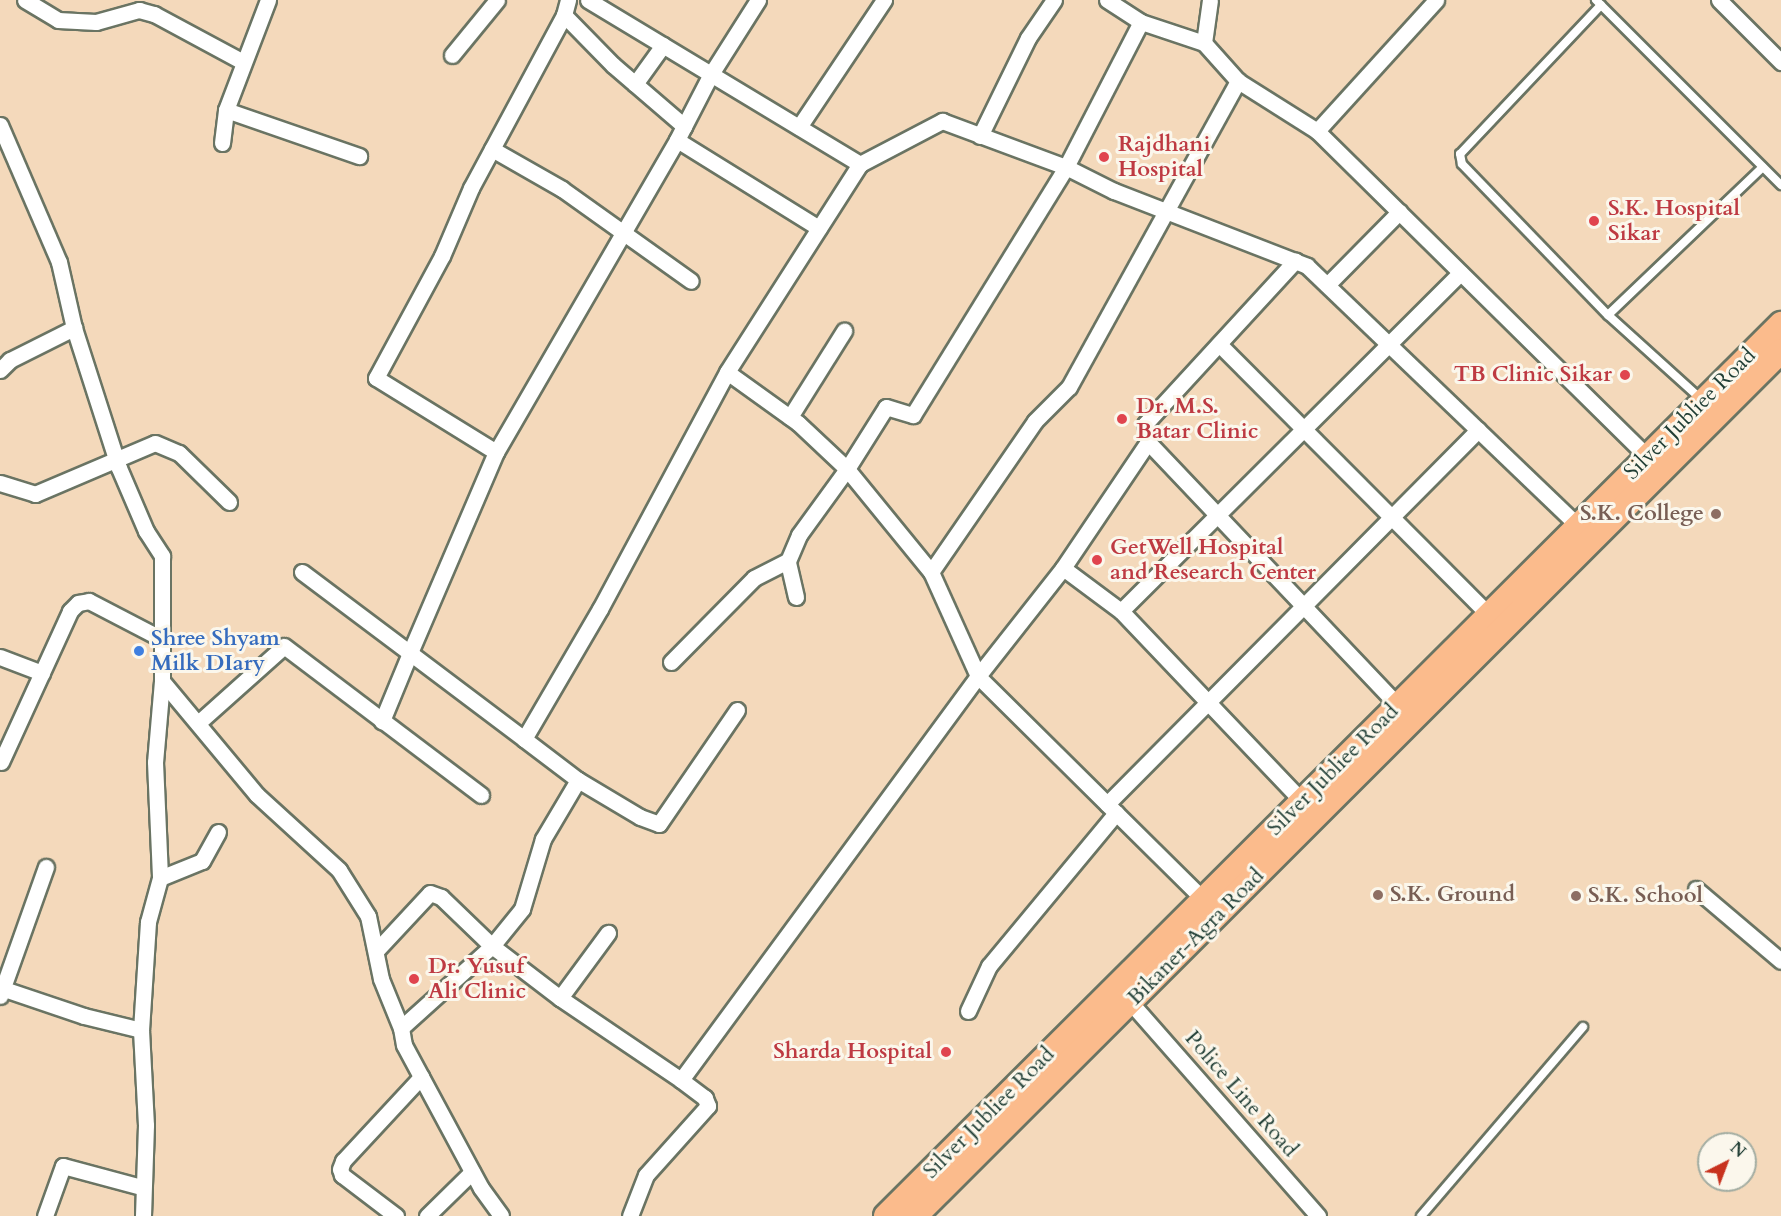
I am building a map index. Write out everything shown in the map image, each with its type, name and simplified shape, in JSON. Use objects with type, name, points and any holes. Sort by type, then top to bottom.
[{"type":"main road","name":"Silver Jubliee Road","points":[[886,1216],[1123,994],[1203,900],[1578,526],[1655,464],[1703,401],[1781,324]]},
{"type":"main road","name":"Bikaner-Agra Road","points":[[915,1216],[1123,994],[1655,464],[1781,351]]},
{"type":"street","points":[[25,0],[58,20],[96,22],[139,10],[154,14],[243,62]]},
{"type":"street","points":[[222,143],[226,110],[268,0]]},
{"type":"street","points":[[452,56],[497,0]]},
{"type":"street","points":[[588,0],[861,164]]},
{"type":"street","points":[[382,721],[496,452],[680,133],[711,74],[759,0]]},
{"type":"street","points":[[799,127],[884,0]]},
{"type":"street","points":[[980,136],[1028,38],[1054,0]]},
{"type":"street","points":[[1107,0],[1141,22],[1204,43],[1238,81],[1317,131],[1655,464]]},
{"type":"street","points":[[1204,43],[1210,0]]},
{"type":"street","points":[[1317,131],[1436,0]]},
{"type":"street","points":[[1719,0],[1781,62]]},
{"type":"street","points":[[496,452],[376,378],[442,256],[492,149],[566,7],[680,133],[819,228]]},
{"type":"street","points":[[796,597],[788,561],[799,535],[847,469],[886,407],[913,414],[1066,167],[1141,22]]},
{"type":"street","points":[[634,84],[663,45]]},
{"type":"street","points":[[931,572],[1035,421],[1069,387],[1238,81]]},
{"type":"street","points":[[226,110],[359,156]]},
{"type":"street","points":[[524,739],[600,609],[728,372],[861,164],[942,121],[1066,167],[1166,211],[1307,266],[1578,526]]},
{"type":"street","points":[[0,125],[59,262],[74,328],[116,459],[146,531],[162,556],[162,681],[155,762],[160,878],[148,922],[141,1030],[146,1125],[141,1186],[143,1216]]},
{"type":"street","points":[[492,149],[622,230],[691,281]]},
{"type":"street","points":[[1327,285],[1399,212]]},
{"type":"street","points":[[1295,261],[1145,424],[1148,442],[1398,705]]},
{"type":"street","points":[[1121,611],[1460,273]]},
{"type":"street","points":[[0,370],[10,360],[74,328]]},
{"type":"street","points":[[790,417],[844,331]]},
{"type":"street","points":[[1219,344],[1489,615]]},
{"type":"street","points":[[728,372],[790,417],[847,469],[931,572],[978,676],[1203,900]]},
{"type":"street","points":[[968,1011],[989,966],[1112,808],[1208,702],[1478,430]]},
{"type":"street","points":[[681,1080],[978,676],[1063,568],[1148,442]]},
{"type":"street","points":[[0,483],[34,494],[155,443],[167,445],[229,502]]},
{"type":"street","points":[[671,662],[754,578],[788,561]]},
{"type":"street","points":[[1063,568],[1121,611],[1302,801]]},
{"type":"street","points":[[302,572],[579,780],[640,817],[659,824],[737,710]]},
{"type":"street","points":[[1,762],[70,611],[78,603],[88,601],[162,639]]},
{"type":"street","points":[[198,723],[284,646],[481,795]]},
{"type":"street","points":[[0,657],[42,673]]},
{"type":"street","points":[[162,681],[257,795],[339,870],[368,916],[381,979],[401,1028],[404,1045],[472,1172],[501,1216]]},
{"type":"street","points":[[401,1028],[492,946],[522,909],[543,839],[579,780]]},
{"type":"street","points":[[160,878],[202,861],[218,832]]},
{"type":"street","points":[[46,867],[2,992],[141,1030]]},
{"type":"street","points":[[1696,889],[1780,957]]},
{"type":"street","points":[[376,951],[430,893],[441,897],[492,946],[560,998],[705,1098],[708,1106],[641,1182],[630,1216]]},
{"type":"street","points":[[560,998],[608,933]]},
{"type":"street","name":"Police Line Road","points":[[1123,994],[1318,1216]]},
{"type":"street","points":[[396,1216],[342,1175],[340,1169],[343,1161],[422,1077]]},
{"type":"street","points":[[45,1216],[63,1166],[141,1186]]},
{"type":"street","points":[[428,1216],[472,1172]]},
{"type":"lane","points":[[1703,401],[1608,315],[1462,164],[1460,154],[1599,3],[1781,185]]},
{"type":"lane","points":[[1608,315],[1762,167]]},
{"type":"lane","points":[[1421,1216],[1583,1027]]},
{"type":"place","name":"Rajdhani Hospital","points":[[1104,157]]},
{"type":"place","name":"S.K. Hospital Sikar","points":[[1594,221]]},
{"type":"place","name":"TB Clinic Sikar","points":[[1625,375]]},
{"type":"place","name":"Dr. M.S. Batar Clinic","points":[[1122,419]]},
{"type":"place","name":"S.K. College","points":[[1716,514]]},
{"type":"place","name":"GetWell Hospital and Research Center","points":[[1097,560]]},
{"type":"place","name":"Shree Shyam Milk DIary","points":[[139,651]]},
{"type":"place","name":"S.K. Ground","points":[[1378,895]]},
{"type":"place","name":"S.K. School","points":[[1576,896]]},
{"type":"place","name":"Dr. Yusuf Ali Clinic","points":[[414,979]]},
{"type":"place","name":"Sharda Hospital","points":[[946,1052]]}]
